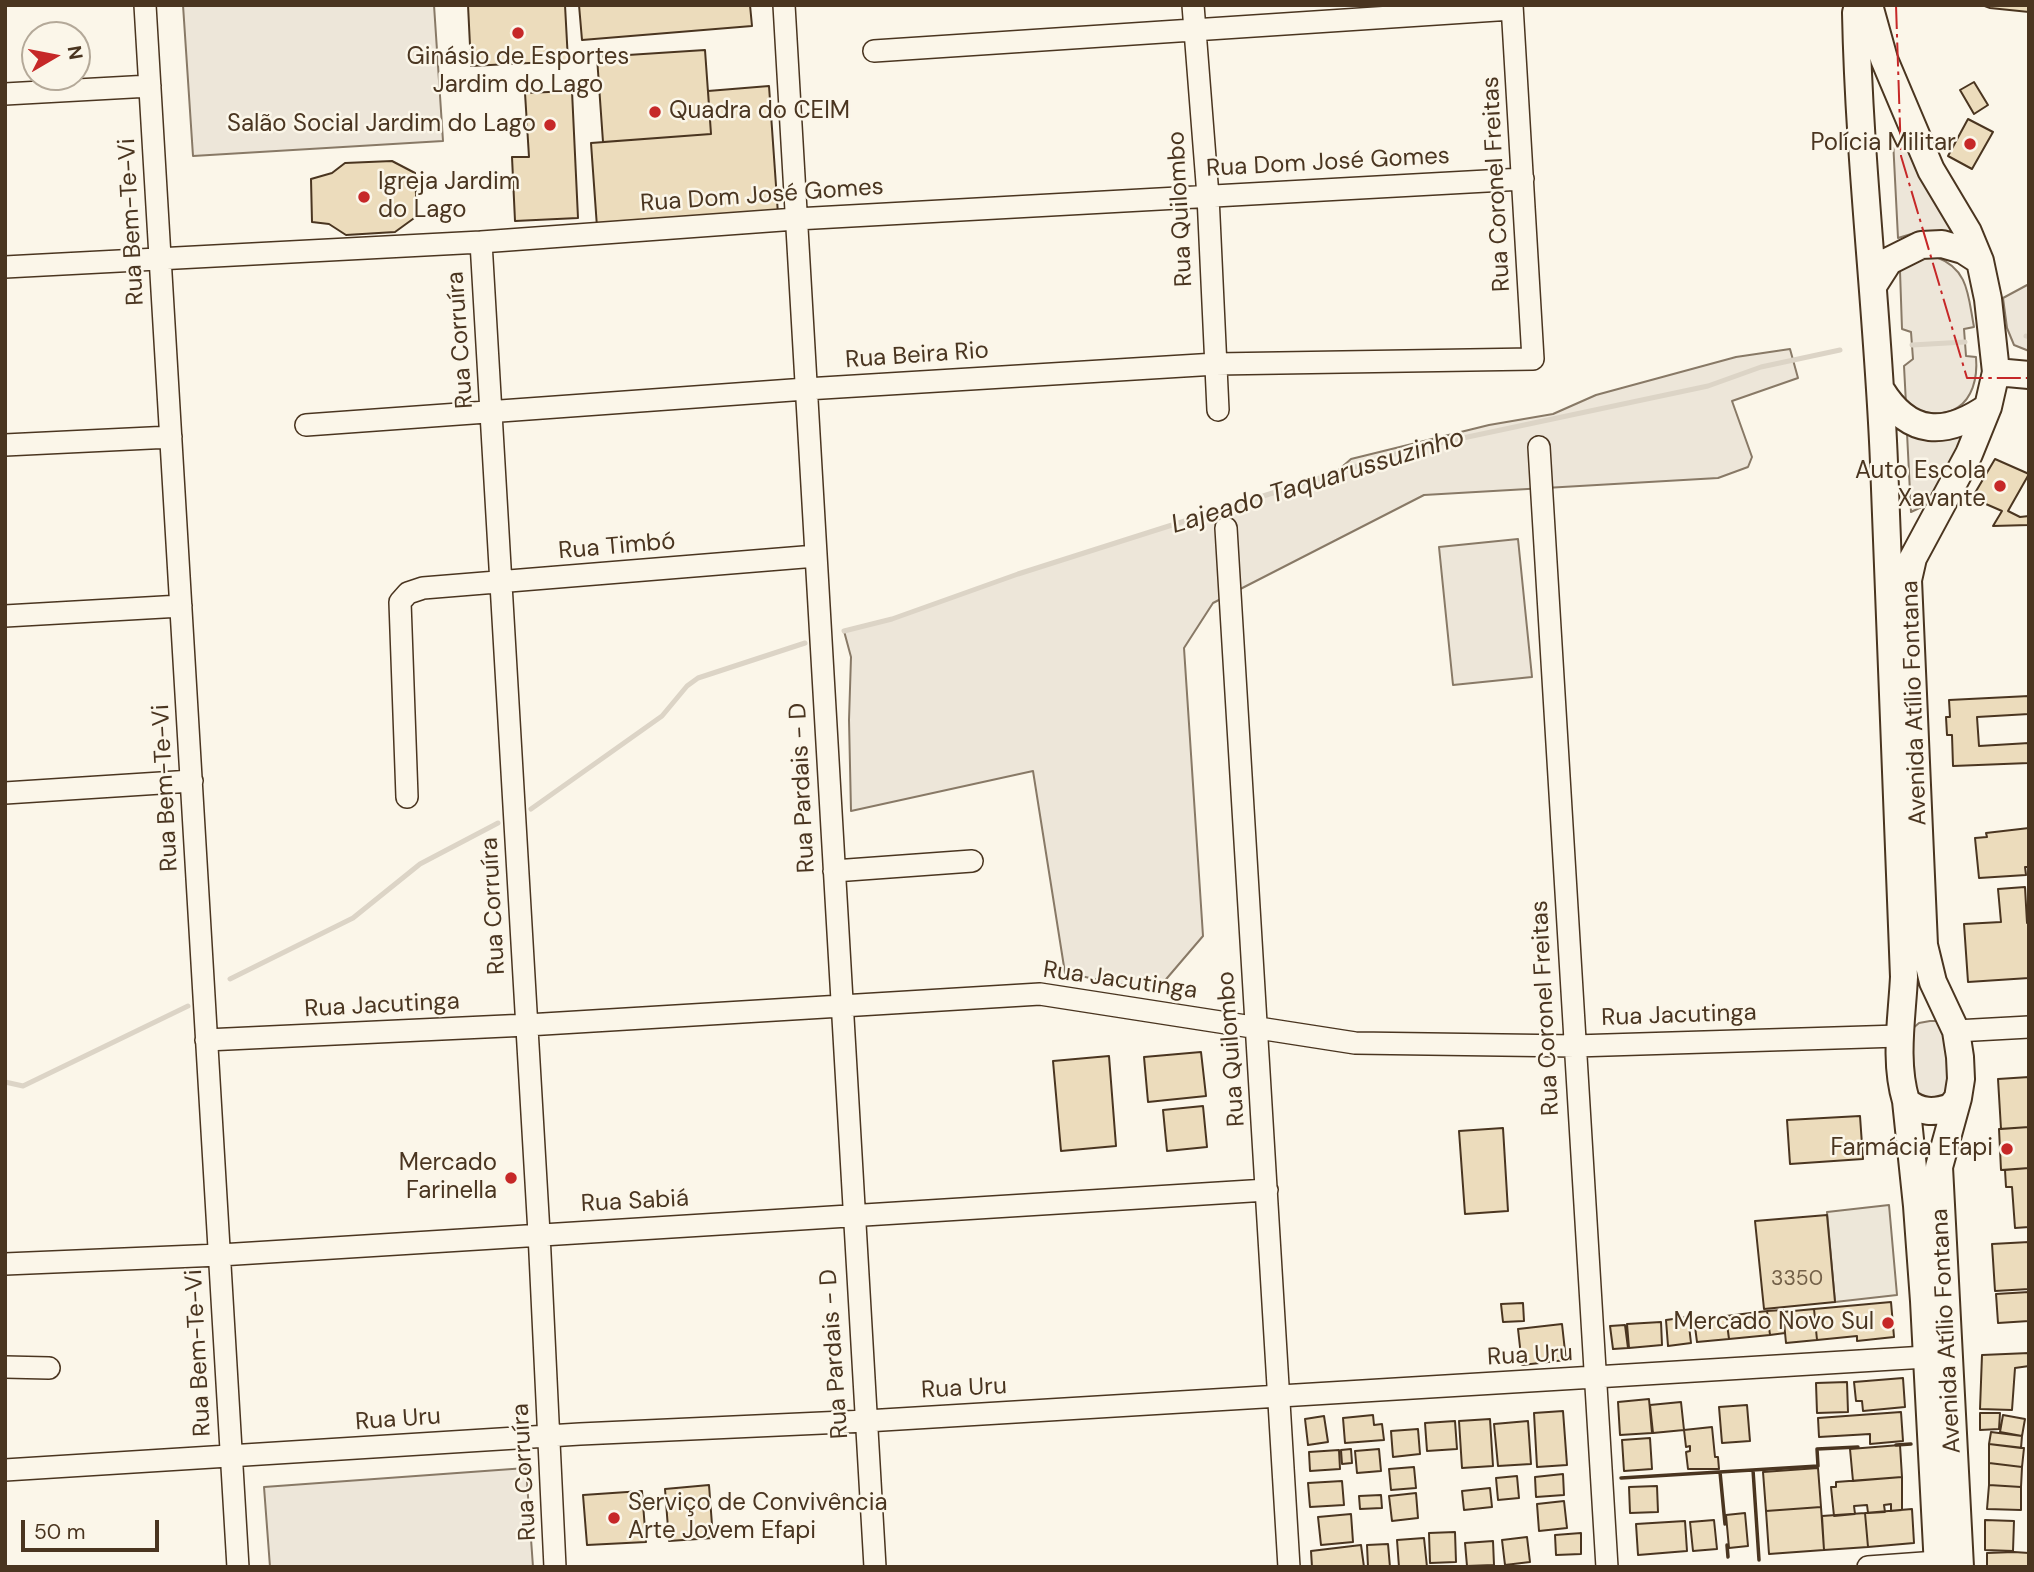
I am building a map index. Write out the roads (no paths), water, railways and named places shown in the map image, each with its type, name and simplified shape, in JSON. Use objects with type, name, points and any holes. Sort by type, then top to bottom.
[{"type":"main road","name":"Avenida Atílio Fontana","points":[[1858,5],[1857,92],[1881,390],[1905,977],[1900,1031]]},
{"type":"main road","name":"Avenida Atílio Fontana","points":[[1869,5],[1884,59],[1926,158],[1968,232],[1980,261],[1988,299],[1996,372],[1988,407],[1969,454],[1913,558],[1908,580],[1924,945],[1933,982],[1953,1025]]},
{"type":"main road","points":[[1873,286],[1889,261],[1921,245],[1942,244],[1963,250],[1980,261]]},
{"type":"main road","points":[[1996,372],[2029,375]]},
{"type":"main road","points":[[1881,390],[1901,415],[1930,428],[1967,421],[1988,407]]},
{"type":"main road","points":[[1932,1010],[1953,1025],[1960,1057],[1958,1098],[1951,1107],[1916,1110],[1906,1101],[1902,1087],[1900,1031],[1906,1018],[1919,1011],[1932,1010]]},
{"type":"main road","name":"Avenida Atílio Fontana","points":[[1945,1565],[1939,1167],[1958,1098]]},
{"type":"main road","name":"Avenida Atílio Fontana","points":[[1906,1101],[1917,1206],[1926,1357],[1945,1565]]},
{"type":"street","name":"Rua Bem-Te-Vi","points":[[145,5],[238,1567]]},
{"type":"street","name":"Rua Pardais - D","points":[[785,5],[875,1567]]},
{"type":"street","name":"Rua Quilombo","points":[[1193,5],[1208,196],[1219,410]]},
{"type":"street","points":[[874,51],[1512,7]]},
{"type":"street","name":"Rua Coronel Freitas","points":[[1512,7],[1533,359]]},
{"type":"street","points":[[5,94],[150,86]]},
{"type":"street","name":"Rua Dom José Gomes","points":[[5,267],[481,242],[796,219],[1522,179]]},
{"type":"street","name":"Rua Corruíra","points":[[481,242],[540,1234],[555,1567]]},
{"type":"street","name":"Rua Beira Rio","points":[[306,425],[806,389],[1216,364],[1533,359]]},
{"type":"street","points":[[5,445],[172,437]]},
{"type":"street","name":"Rua Coronel Freitas","points":[[1539,447],[1607,1567]]},
{"type":"street","name":"Rua Quilombo","points":[[1226,528],[1289,1567]]},
{"type":"street","name":"Rua Timbó","points":[[407,797],[400,602],[408,593],[423,589],[816,556]]},
{"type":"street","points":[[5,616],[181,606]]},
{"type":"street","points":[[5,793],[192,781]]},
{"type":"street","points":[[834,871],[972,861]]},
{"type":"street","name":"Rua Jacutinga","points":[[206,1040],[527,1026],[1040,994],[1355,1043],[1575,1046],[1900,1031]]},
{"type":"street","points":[[1953,1025],[2029,1027]]},
{"type":"street","name":"Rua Sabiá","points":[[5,1265],[220,1255],[1267,1190]]},
{"type":"street","name":"Rua Uru","points":[[5,1470],[580,1433],[866,1421],[1926,1357]]},
{"type":"street","points":[[5,1367],[49,1368]]},
{"type":"street","points":[[1868,1567],[1945,1565]]},
{"type":"waterway","name":"Lajeado Taquarussuzinho","points":[[1912,345],[1965,342]]},
{"type":"waterway","name":"Lajeado Taquarussuzinho","points":[[844,631],[892,619],[1018,574],[1411,449],[1708,386],[1761,367],[1840,350]]},
{"type":"waterway","name":"Lajeado Taquarussuzinho","points":[[531,809],[662,716],[687,686],[698,678],[805,643]]},
{"type":"waterway","name":"Lajeado Taquarussuzinho","points":[[230,979],[353,918],[420,864],[498,823]]},
{"type":"waterway","name":"Lajeado Taquarussuzinho","points":[[5,1082],[23,1086],[188,1006]]},
{"type":"place","name":"Ginásio de Esportes Jardim do Lago","points":[[518,33]]},
{"type":"place","name":"Quadra do CEIM","points":[[655,112]]},
{"type":"place","name":"Salão Social Jardim do Lago","points":[[550,125]]},
{"type":"place","name":"Polícia Militar","points":[[1970,144]]},
{"type":"place","name":"Igreja Jardim do Lago","points":[[364,197]]},
{"type":"place","name":"Auto Escola Xavante","points":[[2000,486]]},
{"type":"place","name":"Farmácia Efapi","points":[[2007,1149]]},
{"type":"place","name":"Mercado Farinella","points":[[511,1178]]},
{"type":"place","name":"Mercado Novo Sul","points":[[1888,1323]]},
{"type":"place","name":"Serviço de Convivência Arte Jovem Efapi","points":[[614,1518]]}]
